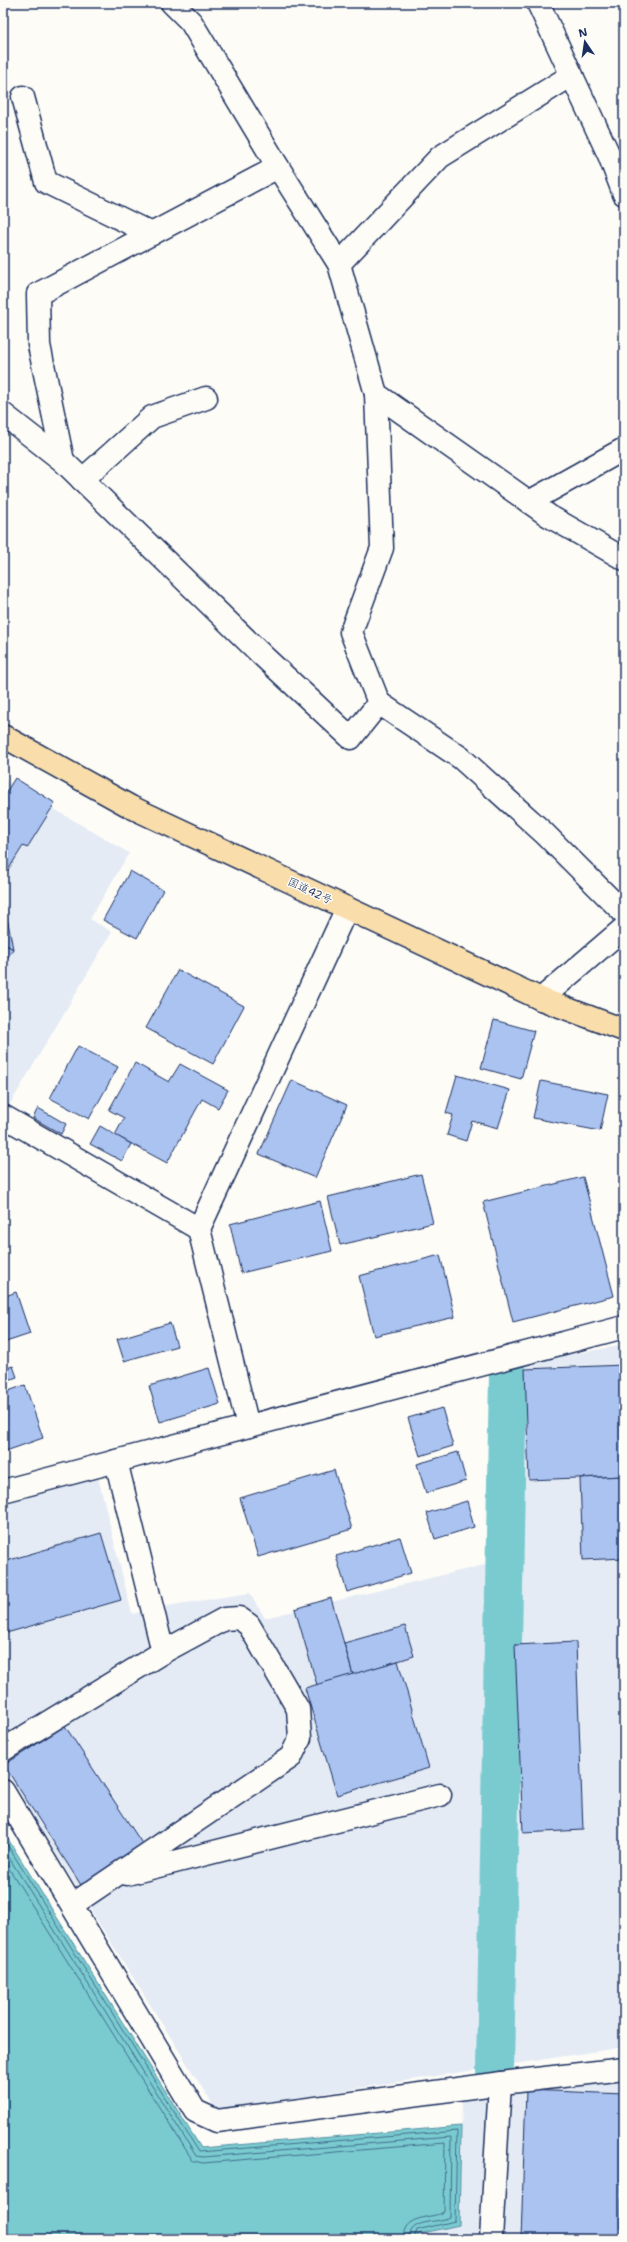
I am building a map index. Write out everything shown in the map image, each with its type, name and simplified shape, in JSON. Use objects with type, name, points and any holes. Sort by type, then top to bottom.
[{"type":"highway","name":"国道42号","points":[[3,736],[131,807],[541,1000],[624,1030]]},
{"type":"street","points":[[172,3],[191,22],[278,167],[339,264],[376,394],[382,548],[351,632],[379,703],[462,758],[544,833],[624,913]]},
{"type":"street","points":[[538,3],[572,75],[617,152],[624,194]]},
{"type":"street","points":[[339,264],[440,157],[572,75]]},
{"type":"street","points":[[23,97],[46,182],[152,234]]},
{"type":"street","points":[[63,461],[39,344],[38,294],[278,167]]},
{"type":"street","points":[[376,394],[529,502],[624,559]]},
{"type":"street","points":[[82,480],[152,417],[206,398]]},
{"type":"street","points":[[3,414],[63,461],[351,738],[379,703]]},
{"type":"street","points":[[529,502],[624,449]]},
{"type":"street","points":[[248,1426],[199,1229],[347,908]]},
{"type":"street","points":[[541,1000],[624,928]]},
{"type":"street","points":[[3,1116],[199,1229]]},
{"type":"street","points":[[3,1491],[624,1327]]},
{"type":"street","points":[[116,1461],[162,1652]]},
{"type":"street","points":[[3,1750],[162,1652],[224,1619],[239,1618],[249,1624],[298,1709],[300,1738],[291,1757],[72,1905]]},
{"type":"street","points":[[3,1791],[195,2112],[217,2121],[500,2083],[624,2069]]},
{"type":"street","points":[[112,1878],[440,1795]]},
{"type":"street","points":[[491,2239],[500,2083]]},
{"type":"shaded area","points":[[3,779],[129,853],[90,919],[112,932],[6,1111],[3,1109]]},
{"type":"shaded area","points":[[624,1345],[624,2047],[216,2110],[3,1770],[3,1495],[97,1473],[132,1614],[173,1605],[250,1593],[265,1618],[505,1560],[495,1368]]},
{"type":"shaded area","points":[[624,2081],[624,2239],[418,2239],[418,2234],[459,2225],[462,2099],[510,2090]]},
{"type":"water","points":[[3,1831],[201,2148],[461,2126],[459,2225],[419,2234],[418,2239],[3,2239]]},
{"type":"building","points":[[15,778],[55,803],[27,848],[23,846],[3,878],[3,797]]},
{"type":"building","points":[[130,871],[163,890],[137,938],[103,920]]},
{"type":"building","points":[[3,895],[13,949],[3,943]]},
{"type":"building","points":[[3,943],[13,949],[3,965]]},
{"type":"building","points":[[178,970],[244,1006],[213,1064],[146,1028]]},
{"type":"building","points":[[494,1020],[534,1031],[521,1079],[481,1068]]},
{"type":"building","points":[[78,1046],[118,1067],[89,1119],[50,1098]]},
{"type":"building","points":[[135,1063],[169,1082],[180,1064],[228,1090],[218,1108],[202,1099],[167,1163],[115,1135],[124,1118],[109,1110]]},
{"type":"building","points":[[457,1075],[510,1090],[498,1128],[472,1121],[466,1141],[447,1135],[453,1115],[446,1113]]},
{"type":"building","points":[[292,1080],[347,1105],[315,1178],[259,1154]]},
{"type":"building","points":[[541,1081],[608,1094],[600,1131],[533,1118]]},
{"type":"building","points":[[38,1108],[66,1124],[61,1134],[33,1118]]},
{"type":"building","points":[[100,1126],[131,1144],[122,1161],[90,1144]]},
{"type":"building","points":[[421,1174],[433,1223],[340,1245],[328,1197]]},
{"type":"building","points":[[583,1177],[614,1296],[513,1322],[483,1202]]},
{"type":"building","points":[[320,1201],[332,1251],[241,1273],[230,1224]]},
{"type":"building","points":[[440,1255],[455,1317],[374,1336],[359,1276]]},
{"type":"building","points":[[16,1292],[30,1334],[3,1343],[3,1297]]},
{"type":"building","points":[[170,1323],[177,1346],[124,1361],[117,1339]]},
{"type":"building","points":[[624,1365],[624,1476],[529,1480],[525,1369]]},
{"type":"building","points":[[13,1366],[17,1377],[3,1382],[3,1369]]},
{"type":"building","points":[[209,1368],[220,1404],[160,1422],[149,1386]]},
{"type":"building","points":[[25,1385],[43,1438],[3,1452],[3,1393]]},
{"type":"building","points":[[442,1408],[453,1446],[420,1456],[408,1418]]},
{"type":"building","points":[[458,1452],[466,1481],[426,1493],[417,1464]]},
{"type":"building","points":[[334,1470],[352,1529],[258,1557],[240,1498]]},
{"type":"building","points":[[624,1476],[624,1558],[583,1560],[580,1478]]},
{"type":"building","points":[[467,1501],[474,1527],[435,1539],[427,1513]]},
{"type":"building","points":[[101,1533],[121,1600],[3,1634],[3,1562]]},
{"type":"building","points":[[400,1537],[411,1573],[347,1592],[336,1556]]},
{"type":"building","points":[[331,1598],[353,1675],[317,1685],[295,1609]]},
{"type":"building","points":[[405,1626],[414,1656],[353,1675],[344,1643]]},
{"type":"building","points":[[576,1642],[583,1830],[523,1833],[515,1645]]},
{"type":"building","points":[[398,1661],[429,1768],[337,1795],[305,1688]]},
{"type":"building","points":[[65,1726],[143,1845],[81,1885],[4,1765]]},
{"type":"building","points":[[526,2090],[624,2094],[621,2239],[521,2239]]},
{"type":"building","points":[[624,2169],[624,2239],[621,2239]]},
{"type":"waterway","points":[[495,2070],[508,1375]]}]
